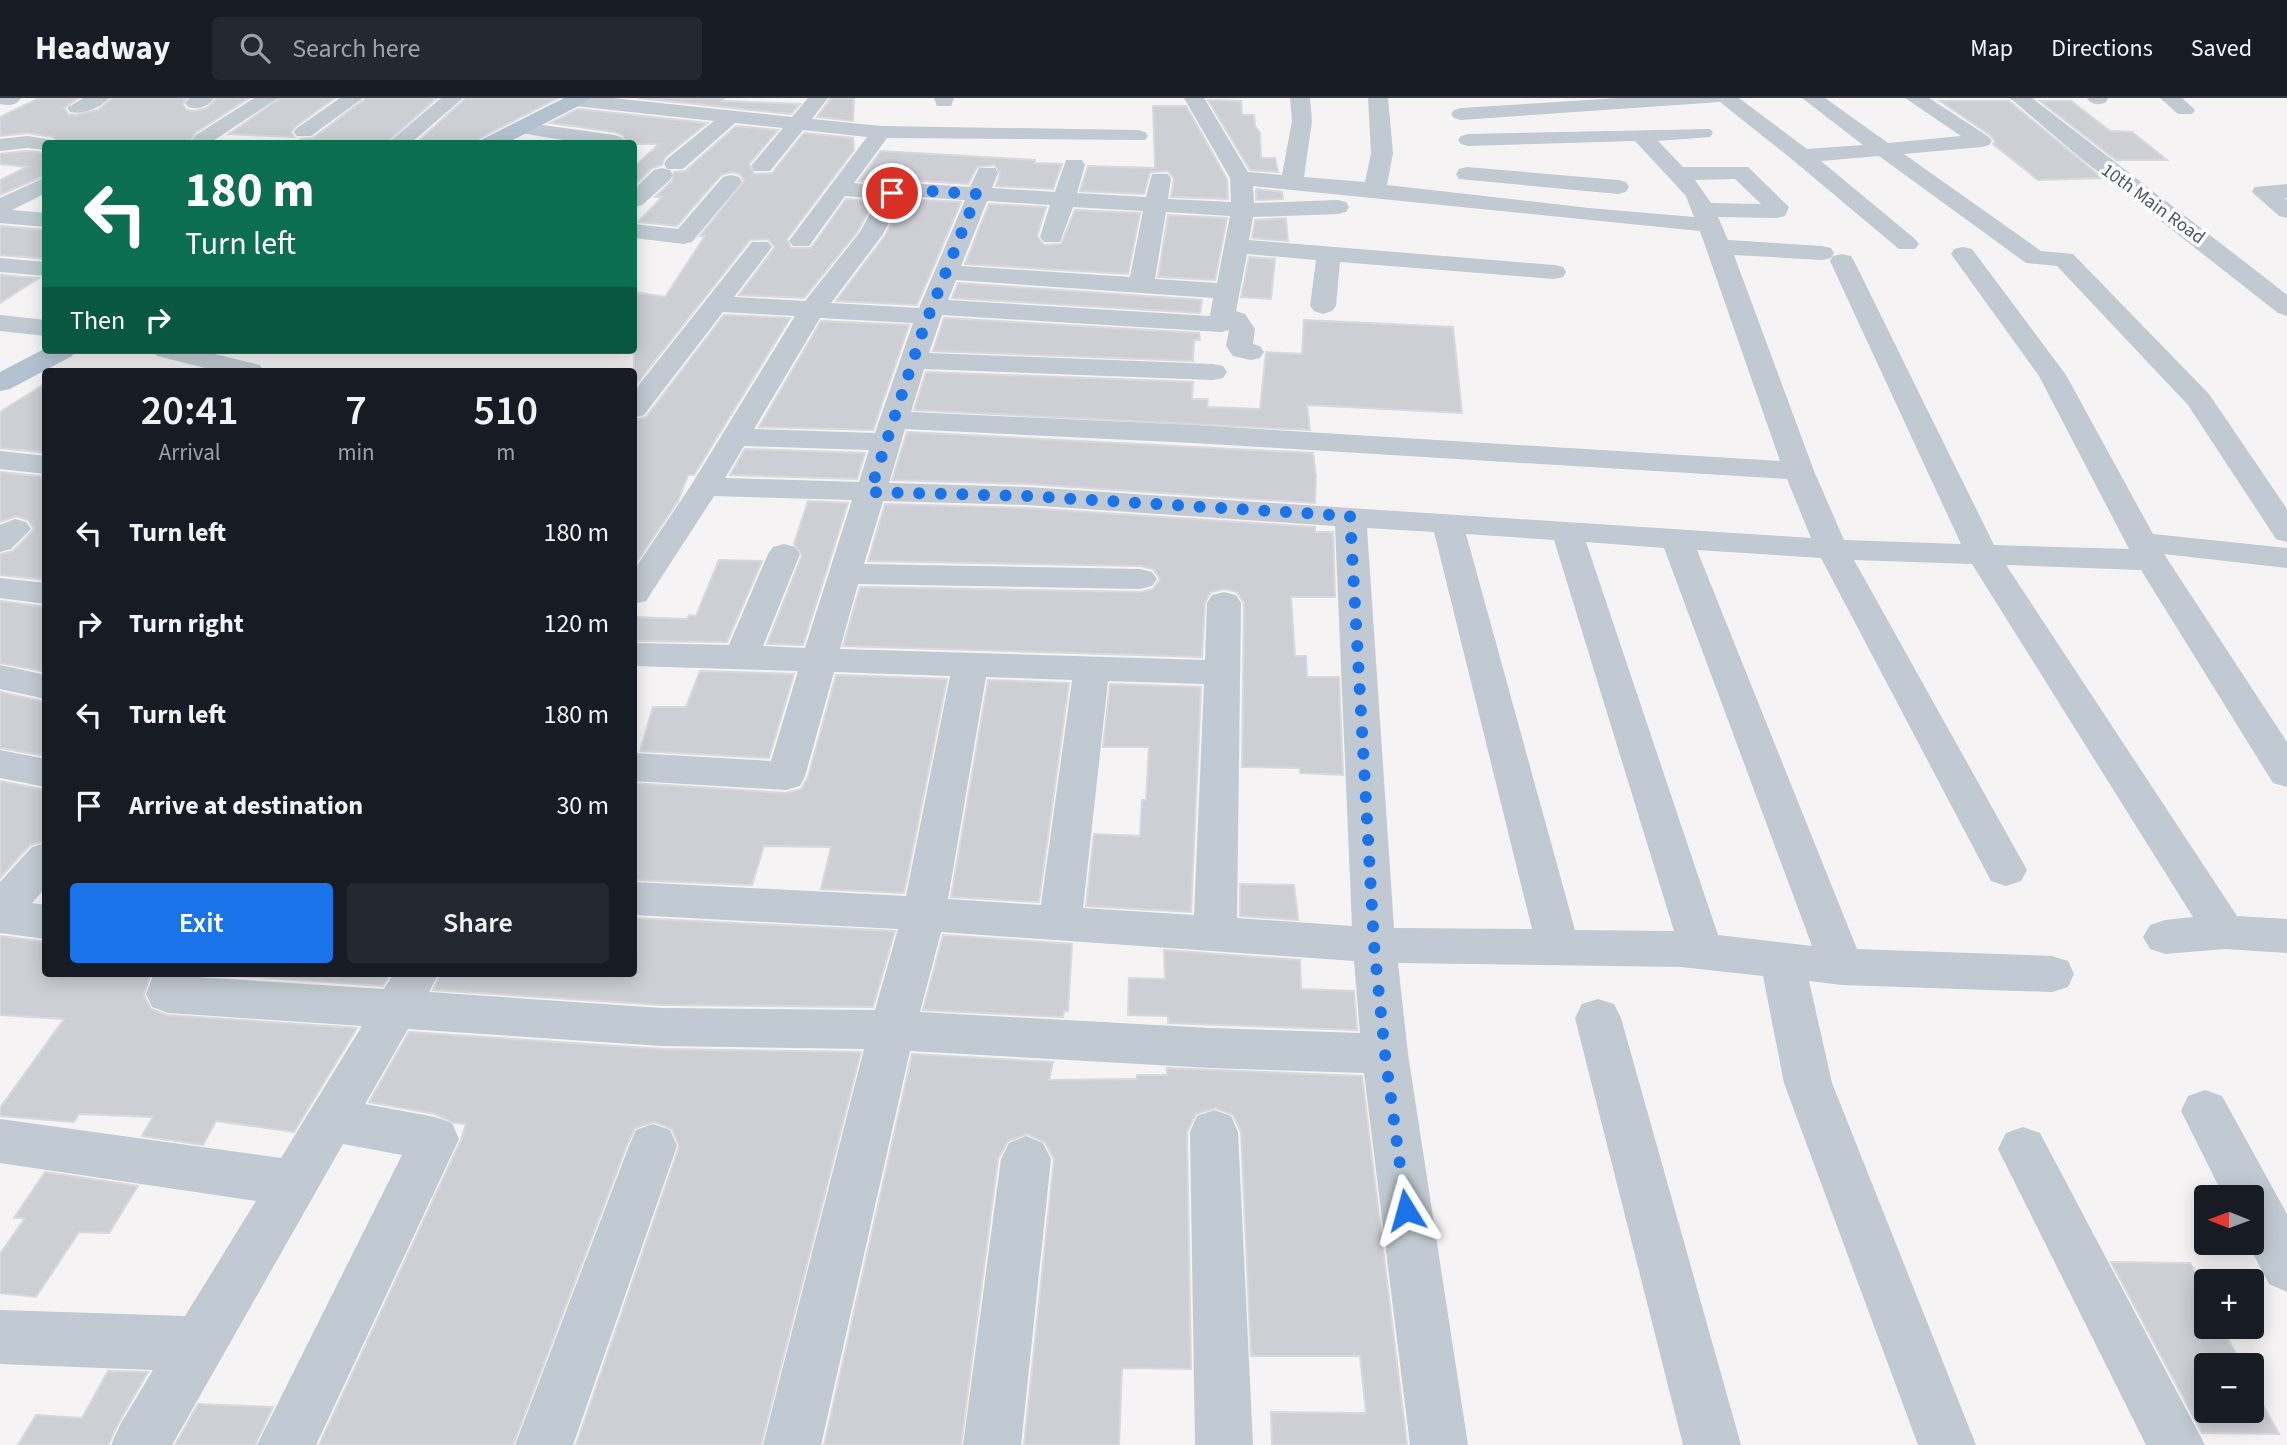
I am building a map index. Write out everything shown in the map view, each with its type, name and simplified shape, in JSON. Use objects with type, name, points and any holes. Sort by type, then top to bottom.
[{"type":"main road","points":[[496,140],[577,99]]},
{"type":"main road","points":[[0,383],[55,354]]},
{"type":"street","points":[[77,108],[99,98]]},
{"type":"street","points":[[203,139],[268,98]]},
{"type":"street","points":[[304,132],[353,98]]},
{"type":"street","points":[[402,140],[453,98]]},
{"type":"street","points":[[762,166],[818,98]]},
{"type":"street","points":[[716,304],[811,311],[931,312],[1221,324],[1243,210],[1241,178],[1194,98]]},
{"type":"street","points":[[1292,182],[1301,121],[1300,98]]},
{"type":"street","points":[[1375,190],[1382,153],[1378,98]]},
{"type":"street","points":[[1463,202],[1468,140],[1456,106],[1713,98]]},
{"type":"street","points":[[1727,98],[1802,156],[1907,244]]},
{"type":"street","points":[[1812,98],[2035,258],[2064,259],[2199,400],[2287,532]]},
{"type":"street","points":[[1802,156],[1982,141],[1915,98]]},
{"type":"street","name":"10th Main Road","points":[[2020,98],[2090,157],[2227,258],[2287,308]]},
{"type":"street","points":[[577,99],[845,130],[1138,136]]},
{"type":"street","points":[[845,130],[857,108]]},
{"type":"street","points":[[615,140],[656,109]]},
{"type":"street","points":[[637,198],[730,117]]},
{"type":"street","points":[[522,128],[599,140]]},
{"type":"street","points":[[801,241],[881,132]]},
{"type":"street","points":[[1468,140],[1703,133]]},
{"type":"street","points":[[1641,135],[1696,194],[1832,549],[2006,870]]},
{"type":"street","points":[[0,145],[42,144]]},
{"type":"street","points":[[1052,237],[1074,165]]},
{"type":"street","points":[[1678,174],[1740,172],[1779,207],[1777,211],[1765,211],[1710,227]]},
{"type":"street","points":[[1467,174],[1618,187]]},
{"type":"street","points":[[1141,287],[1160,178]]},
{"type":"street","points":[[1241,178],[1710,227],[1832,257],[1983,555],[2225,932]]},
{"type":"street","points":[[637,231],[684,237],[731,182]]},
{"type":"street","points":[[839,189],[898,183],[983,183],[1064,201],[1243,210],[1338,207]]},
{"type":"street","points":[[637,589],[705,487],[811,311],[871,234],[898,183]]},
{"type":"street","points":[[637,767],[786,776],[870,492],[931,312],[983,183]]},
{"type":"street","points":[[0,207],[42,186]]},
{"type":"street","points":[[2287,191],[2263,192],[2287,211]]},
{"type":"street","points":[[0,216],[42,220]]},
{"type":"street","points":[[1236,246],[1554,272]]},
{"type":"street","points":[[637,405],[760,247]]},
{"type":"street","points":[[1323,306],[1329,254]]},
{"type":"street","points":[[1962,254],[2052,375],[2146,551],[2287,773]]},
{"type":"street","points":[[0,265],[42,269]]},
{"type":"street","points":[[947,272],[1141,287],[1224,304],[1242,329],[1239,346],[1242,351],[1251,352]]},
{"type":"street","points":[[0,323],[42,328]]},
{"type":"street","points":[[182,354],[238,368]]},
{"type":"street","points":[[914,361],[1213,372]]},
{"type":"street","points":[[735,437],[892,431],[1207,434],[1800,471]]},
{"type":"street","points":[[0,460],[42,465]]},
{"type":"street","points":[[705,487],[1027,496],[1832,549],[1983,555],[2146,551],[2287,558]]},
{"type":"street","points":[[1350,516],[1374,945],[1385,1054],[1439,1445]]},
{"type":"street","points":[[1448,524],[1558,948]]},
{"type":"street","points":[[1567,533],[1702,952]]},
{"type":"street","points":[[1676,539],[1842,967]]},
{"type":"street","points":[[741,658],[784,554]]},
{"type":"street","points":[[844,574],[1140,579]]},
{"type":"street","points":[[0,588],[42,593]]},
{"type":"street","points":[[1215,933],[1224,603]]},
{"type":"street","points":[[637,654],[1223,673]]},
{"type":"street","points":[[792,1445],[892,1030],[924,914],[970,666]]},
{"type":"street","points":[[1060,924],[1091,670]]},
{"type":"street","points":[[0,677],[42,686]]},
{"type":"street","points":[[0,764],[42,772]]},
{"type":"street","points":[[0,911],[42,863]]},
{"type":"street","points":[[637,899],[924,914],[1374,945],[1681,949],[1842,967],[2052,974]]},
{"type":"street","points":[[0,916],[42,921]]},
{"type":"street","points":[[2165,937],[2225,932],[2287,936]]},
{"type":"street","points":[[1783,962],[1808,1083],[1947,1445]]},
{"type":"street","points":[[175,977],[168,995],[406,991],[662,1027],[892,1030],[1210,1048],[1385,1054]]},
{"type":"street","points":[[140,1445],[406,991]]},
{"type":"street","points":[[1598,1018],[1712,1445]]},
{"type":"street","points":[[2205,1111],[2244,1185]]},
{"type":"street","points":[[286,1445],[435,1139],[330,1120]]},
{"type":"street","points":[[1214,1132],[1224,1445]]},
{"type":"street","points":[[0,1140],[294,1182]]},
{"type":"street","points":[[544,1445],[653,1146]]},
{"type":"street","points":[[2023,1149],[2176,1445]]},
{"type":"street","points":[[992,1445],[1026,1158]]},
{"type":"street","points":[[2264,1223],[2287,1266]]},
{"type":"street","points":[[0,1337],[199,1344]]},
{"type":"building","points":[[39,98],[78,98],[64,108],[68,114],[75,115],[98,110],[112,98],[186,98],[183,105],[187,110],[195,111],[207,108],[217,98],[249,98],[195,133],[192,140],[55,140],[53,137],[27,133],[0,136],[0,117]]},
{"type":"building","points":[[280,98],[335,98],[296,126],[291,132],[294,137],[229,134]]},
{"type":"building","points":[[366,98],[437,98],[390,140],[300,140],[313,138]]},
{"type":"building","points":[[466,98],[558,98],[479,140],[419,140]]},
{"type":"building","points":[[638,98],[724,98],[722,101],[800,104],[791,114]]},
{"type":"building","points":[[831,98],[854,98],[853,121],[817,117]]},
{"type":"building","points":[[1208,100],[1241,101],[1242,115],[1254,115],[1255,126],[1260,133],[1261,158],[1275,158],[1278,172],[1250,170]]},
{"type":"building","points":[[1940,101],[2009,101],[2102,178],[2038,180],[1993,144],[1995,141],[1990,135]]},
{"type":"building","points":[[2040,101],[2071,101],[2110,131],[2132,132],[2167,160],[2116,160]]},
{"type":"building","points":[[1153,106],[1186,106],[1227,179],[1228,199],[1171,197],[1174,179],[1168,171],[1150,172],[1144,194],[1080,191],[1088,166],[1155,168]]},
{"type":"building","points":[[578,109],[707,123],[665,157],[662,165],[652,168],[637,183],[637,164],[659,144],[637,144],[637,140],[625,140],[623,135],[615,132],[550,123]]},
{"type":"building","points":[[736,126],[778,130],[749,164],[754,174],[772,173],[804,133],[853,138],[854,150],[787,239],[791,248],[811,248],[846,199],[874,201],[858,231],[804,298],[739,295],[775,247],[768,239],[750,240],[637,383],[634,354],[637,354],[637,292],[665,297],[705,236],[700,236],[744,181],[740,174],[732,172],[721,175],[677,226],[638,222],[662,197],[655,197],[672,181],[674,172],[685,171]]},
{"type":"building","points":[[881,151],[1062,164],[1053,189],[996,186],[1000,174],[995,165],[977,167],[968,184],[894,179],[885,183],[859,181]]},
{"type":"building","points":[[42,153],[42,177],[0,195],[0,180],[27,167],[0,164],[0,154]]},
{"type":"building","points":[[1256,189],[1282,192],[1283,199],[1256,200]]},
{"type":"building","points":[[904,199],[961,202],[917,305],[836,301],[885,236]]},
{"type":"building","points":[[989,204],[1046,207],[1037,236],[1044,245],[1061,244],[1075,210],[1140,213],[1128,274],[965,264]]},
{"type":"building","points":[[1168,215],[1227,218],[1215,280],[1158,277]]},
{"type":"building","points":[[1286,218],[1288,241],[1252,238],[1255,220]]},
{"type":"building","points":[[0,226],[42,230],[42,259],[0,255]]},
{"type":"building","points":[[1249,257],[1275,259],[1271,299],[1241,297]]},
{"type":"building","points":[[0,275],[39,278],[0,303]]},
{"type":"building","points":[[958,283],[1202,300],[1200,313],[952,298]]},
{"type":"building","points":[[724,315],[790,318],[694,475],[688,475],[678,501],[637,562],[637,419],[646,417]]},
{"type":"building","points":[[944,318],[1199,333],[1200,340],[1194,340],[1193,361],[933,351]]},
{"type":"building","points":[[1304,320],[1453,327],[1462,413],[1307,405],[1310,430],[914,410],[926,372],[1193,382],[1192,399],[1208,399],[1207,407],[1260,409],[1266,352],[1302,354]]},
{"type":"building","points":[[821,321],[909,325],[873,430],[759,427]]},
{"type":"building","points":[[42,386],[42,453],[0,448],[0,412]]},
{"type":"building","points":[[907,432],[1313,453],[1315,503],[1027,484],[892,480]]},
{"type":"building","points":[[745,449],[865,453],[857,479],[730,475]]},
{"type":"building","points":[[0,472],[42,477],[42,580],[0,575],[0,554],[13,551],[34,529],[28,520],[16,516],[0,522]]},
{"type":"building","points":[[808,501],[848,503],[803,645],[767,644],[802,555],[794,544]]},
{"type":"building","points":[[885,504],[1027,508],[1315,527],[1315,532],[1333,532],[1335,597],[1291,597],[1295,656],[1306,656],[1307,677],[1339,677],[1343,775],[1300,773],[1300,768],[1242,767],[1244,603],[1237,592],[1225,589],[1211,592],[1205,602],[1202,657],[843,646],[860,587],[1140,592],[1153,589],[1160,579],[1153,569],[1140,566],[868,561]]},
{"type":"building","points":[[719,560],[762,561],[727,642],[637,641],[637,617],[687,619],[689,615],[696,616]]},
{"type":"building","points":[[0,601],[42,606],[42,671],[0,663]]},
{"type":"building","points":[[700,671],[794,674],[769,758],[640,751],[653,707],[686,707]]},
{"type":"building","points":[[836,675],[947,679],[904,893],[821,889],[831,847],[764,846],[752,885],[637,880],[637,783],[786,793],[801,789],[808,777]]},
{"type":"building","points":[[988,680],[1069,683],[1039,902],[951,897]]},
{"type":"building","points":[[1110,684],[1201,687],[1191,912],[1086,906],[1094,834],[1140,836],[1142,800],[1146,800],[1149,747],[1103,747]]},
{"type":"building","points":[[0,692],[42,701],[42,755],[0,748]]},
{"type":"building","points":[[0,781],[42,789],[42,842],[30,845],[0,878]]},
{"type":"building","points":[[1240,884],[1294,885],[1298,920],[1240,916]]},
{"type":"building","points":[[637,918],[895,931],[873,1007],[662,1005],[433,990],[439,977],[637,977]]},
{"type":"building","points":[[943,935],[1072,944],[1068,1011],[1064,1011],[1063,1017],[923,1010]]},
{"type":"building","points":[[0,936],[42,941],[42,977],[150,977],[144,995],[151,1009],[167,1015],[357,1028],[294,1132],[216,1121],[203,1145],[142,1136],[153,1117],[79,1114],[74,1122],[0,1116],[0,1108],[64,1019],[0,1015]]},
{"type":"building","points":[[1164,950],[1300,960],[1301,989],[1354,991],[1357,1030],[1168,1023],[1168,1016],[1128,1015],[1129,978],[1165,979]]},
{"type":"building","points":[[256,977],[389,977],[383,986]]},
{"type":"building","points":[[409,1032],[662,1049],[861,1052],[761,1445],[576,1445],[679,1147],[672,1129],[654,1122],[635,1128],[627,1145],[513,1445],[319,1445],[461,1140],[466,1124],[455,1123],[435,1114],[369,1102]]},
{"type":"building","points":[[912,1054],[1053,1062],[1049,1080],[1137,1079],[1137,1075],[1167,1075],[1167,1068],[1362,1076],[1407,1445],[1272,1445],[1271,1412],[1366,1413],[1360,1356],[1251,1356],[1241,1132],[1233,1115],[1215,1108],[1196,1114],[1187,1132],[1191,1369],[1122,1368],[1119,1445],[1024,1445],[1054,1159],[1045,1142],[1027,1134],[1008,1141],[998,1159],[961,1445],[824,1445]]},
{"type":"building","points":[[45,1172],[138,1186],[109,1233],[79,1232],[36,1297],[0,1293],[0,1254],[25,1218],[14,1218]]},
{"type":"building","points":[[2111,1262],[2190,1263],[2194,1270],[2194,1339],[2228,1339],[2236,1353],[2194,1353],[2194,1418]]},
{"type":"building","points":[[108,1371],[148,1372],[108,1445],[18,1445],[36,1415],[82,1418]]},
{"type":"building","points":[[198,1404],[273,1407],[255,1445],[175,1445]]},
{"type":"building","points":[[2264,1407],[2279,1434],[2202,1433],[2197,1423],[2264,1423]]},
{"type":"route","points":[[892,193],[894,189],[977,194],[924,327],[870,492],[1027,496],[1350,516],[1374,945],[1385,1054],[1406,1210]]}]
